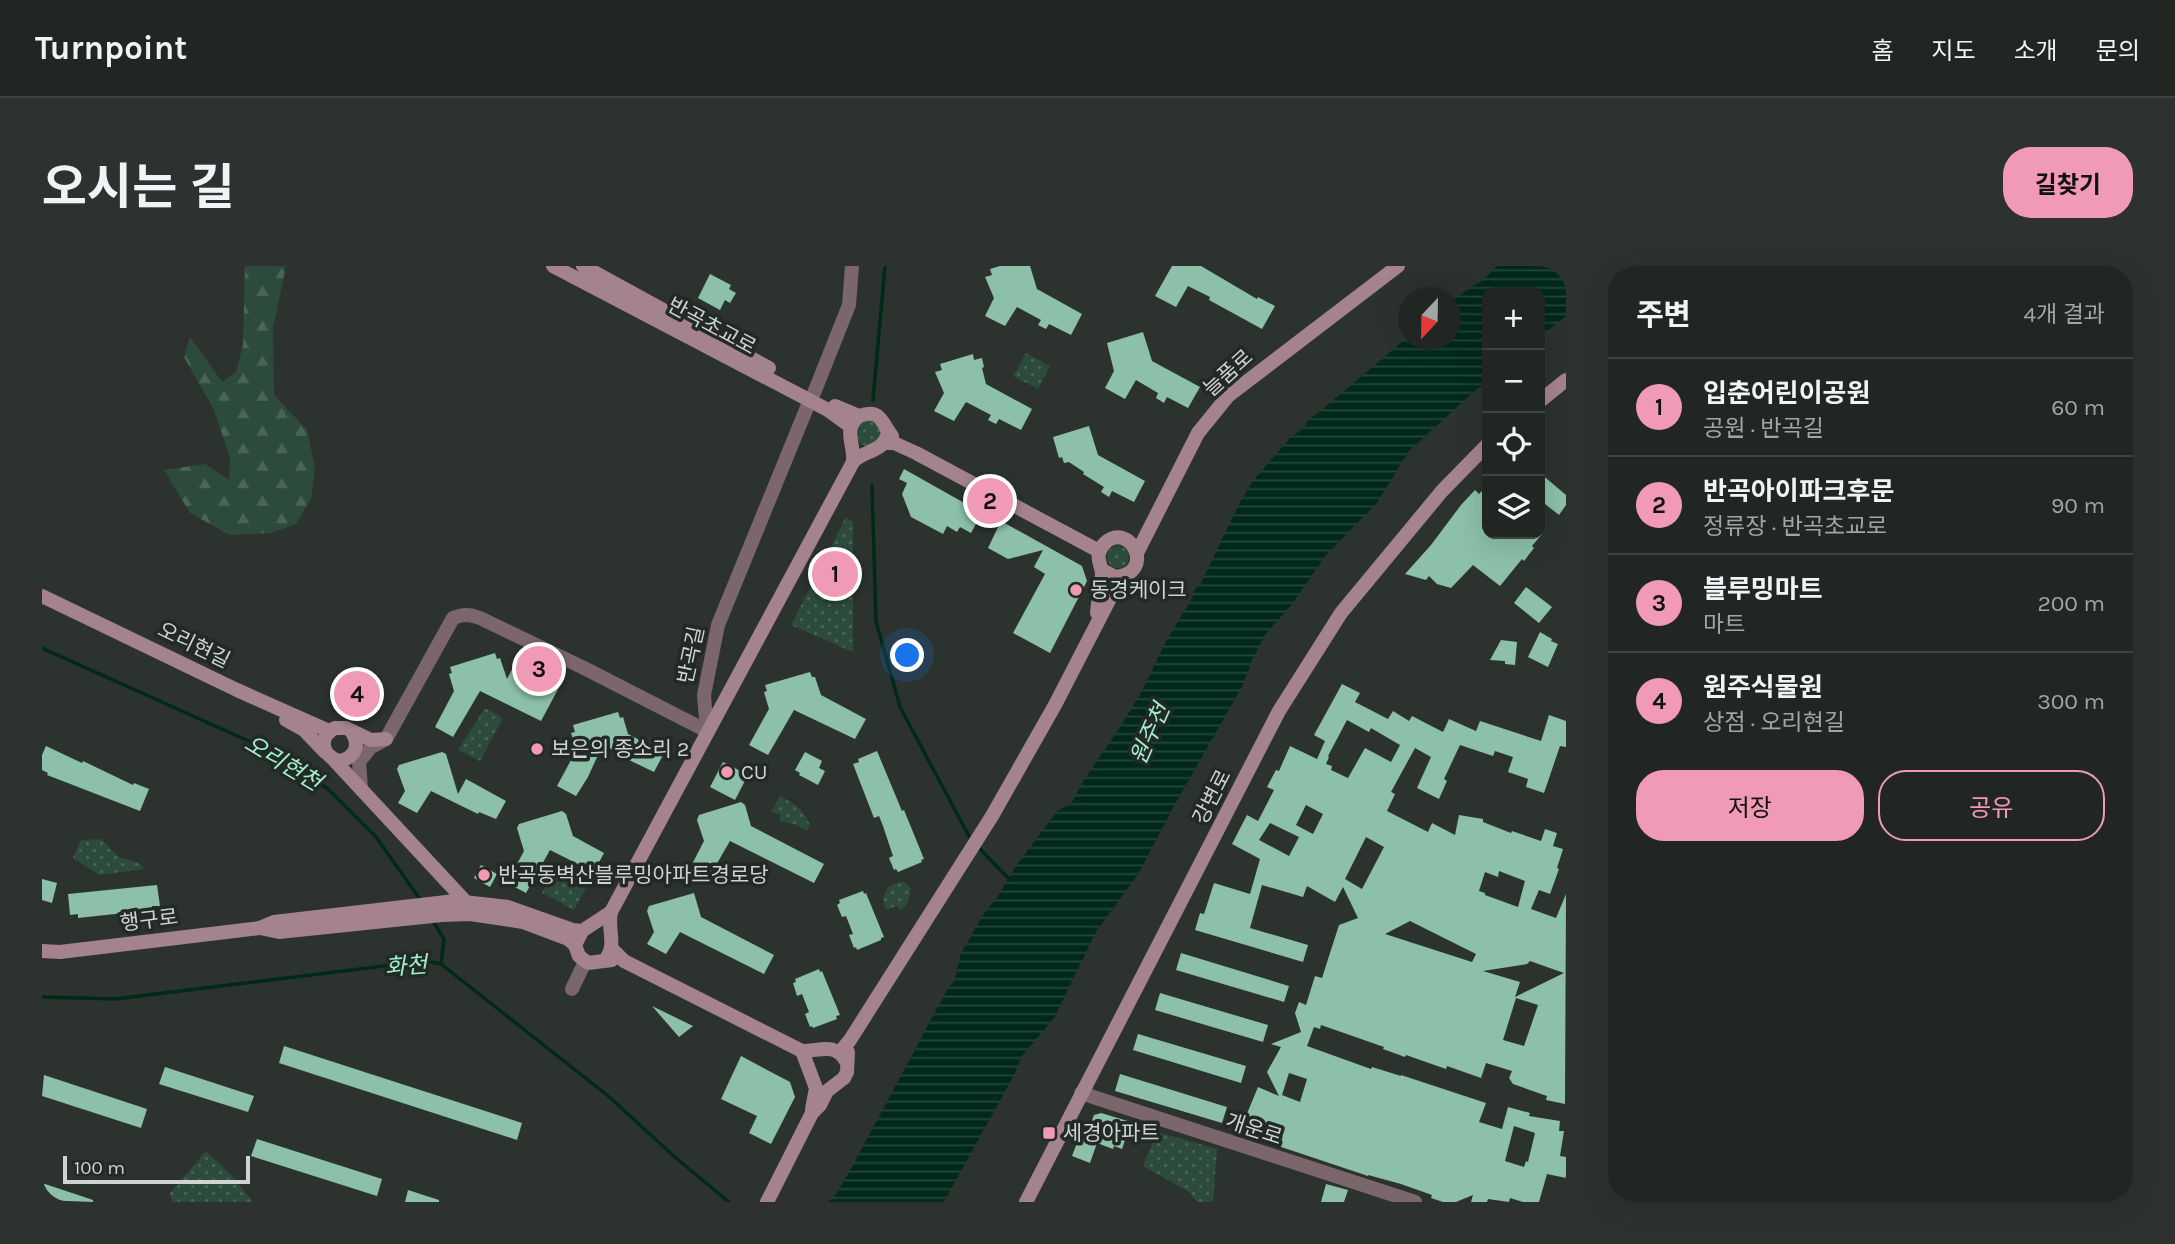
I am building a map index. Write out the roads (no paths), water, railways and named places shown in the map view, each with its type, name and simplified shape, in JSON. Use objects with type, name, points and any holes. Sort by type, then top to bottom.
[{"type":"street","name":"반곡초교로","points":[[553,266],[812,396]]},
{"type":"street","name":"반곡초교로","points":[[583,266],[855,421]]},
{"type":"street","name":"반곡길","points":[[707,731],[704,695],[718,625],[849,304],[852,266]]},
{"type":"street","name":"늘품로","points":[[1137,553],[1198,433],[1228,396],[1398,266]]},
{"type":"street","points":[[1545,397],[1566,380]]},
{"type":"street","points":[[853,462],[853,445],[849,434],[855,421],[865,414],[878,416],[883,420],[886,437],[894,443],[1099,551]]},
{"type":"street","points":[[611,912],[582,934],[579,956],[585,962],[596,964],[609,948],[611,912],[853,462],[862,454],[876,451],[886,437]]},
{"type":"street","points":[[853,445],[870,452]]},
{"type":"street","name":"강변로","points":[[1026,1202],[1279,711],[1349,603],[1442,491],[1482,450]]},
{"type":"street","points":[[1125,540],[1156,513]]},
{"type":"street","points":[[812,1113],[820,1105],[827,1091],[840,1083],[847,1072],[843,1057],[850,1040],[992,816],[1055,705],[1121,577],[1136,565],[1135,548],[1125,540],[1113,538],[1099,551],[1102,570],[1095,625]]},
{"type":"street","points":[[1102,570],[1121,577]]},
{"type":"street","name":"오리현길","points":[[42,596],[329,731]]},
{"type":"street","points":[[329,755],[345,760],[356,758],[386,739],[453,618],[469,614],[584,668],[707,731]]},
{"type":"street","points":[[237,690],[304,730],[361,788],[463,905],[509,907],[582,934],[601,929],[609,948],[624,961],[802,1051],[831,1048],[843,1057]]},
{"type":"street","points":[[329,755],[323,740],[329,731],[340,727],[371,740],[386,739]]},
{"type":"street","points":[[351,732],[356,742],[361,788]]},
{"type":"street","name":"행구로","points":[[42,951],[60,953],[260,928],[279,932],[366,917],[442,915],[463,905]]},
{"type":"street","points":[[572,989],[585,962]]},
{"type":"street","points":[[819,1050],[811,1059],[811,1074],[821,1085],[840,1083]]},
{"type":"street","points":[[766,1202],[812,1113],[817,1088],[802,1051]]},
{"type":"street","name":"개운로","points":[[1081,1093],[1415,1202]]},
{"type":"water","name":"원주천","points":[[1497,266],[1566,266],[1566,316],[1545,333],[1545,287],[1482,287],[1482,387],[1409,451],[1377,503],[1326,555],[1292,604],[1265,635],[1243,685],[1137,876],[1097,930],[1054,1018],[1022,1056],[944,1202],[828,1202],[835,1196],[853,1165],[948,988],[954,982],[961,953],[983,915],[1057,811],[1071,804],[1122,724],[1195,589],[1201,583],[1252,482],[1290,438],[1305,427],[1308,420],[1398,345],[1398,350],[1461,350],[1461,294],[1483,280]]},
{"type":"waterway","points":[[873,400],[885,266]]},
{"type":"waterway","points":[[872,486],[876,621],[900,707],[971,840]]},
{"type":"waterway","name":"오리현천","points":[[42,648],[253,743],[328,789],[376,837],[422,902]]},
{"type":"waterway","points":[[977,846],[1010,880]]},
{"type":"waterway","name":"오리현천","points":[[433,921],[444,939],[441,964]]},
{"type":"waterway","name":"화천","points":[[42,997],[115,999],[425,961],[441,964],[607,1095],[729,1202]]},
{"type":"place","name":"반곡아이파크후문","points":[[990,501]]},
{"type":"place","name":"입춘어린이공원","points":[[835,574]]},
{"type":"place","name":"동경케이크","points":[[1076,590]]},
{"type":"place","name":"블루밍마트","points":[[539,669]]},
{"type":"place","name":"원주식물원","points":[[357,694]]},
{"type":"place","name":"보은의 종소리 2","points":[[537,749]]},
{"type":"place","name":"CU","points":[[727,772]]},
{"type":"place","name":"반곡동벽산블루밍아파트경로당","points":[[484,875]]},
{"type":"place","name":"세경아파트","points":[[1049,1133]]}]
